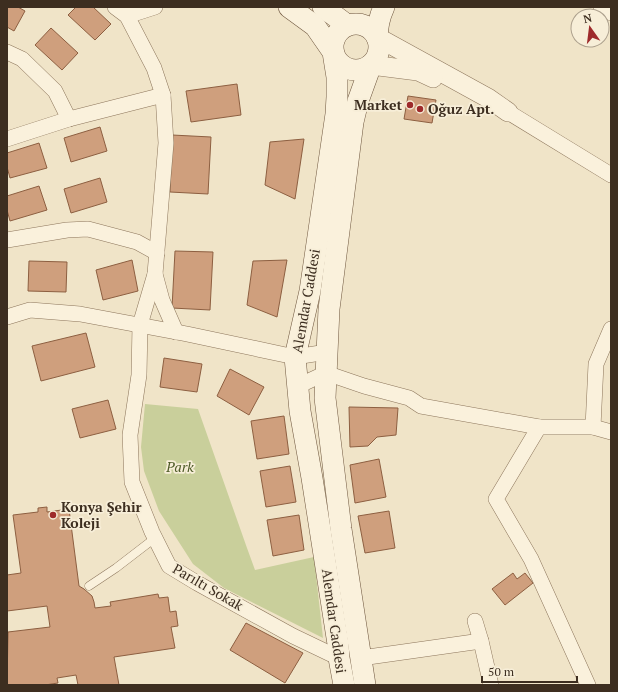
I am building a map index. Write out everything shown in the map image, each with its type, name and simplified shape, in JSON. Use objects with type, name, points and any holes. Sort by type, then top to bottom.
[{"type":"main road","name":"Alemdar Caddesi","points":[[289,7],[315,26],[333,52],[337,77],[336,114],[310,290],[295,356],[300,411],[314,486],[344,685]]},
{"type":"main road","points":[[323,7],[347,25]]},
{"type":"main road","points":[[347,25],[361,7]]},
{"type":"main road","points":[[378,37],[368,26],[354,23],[347,25],[335,36],[332,47],[333,52],[336,59],[348,69],[364,69],[371,65],[378,55],[379,49],[378,24],[384,7]]},
{"type":"main road","name":"Alemdar Caddesi","points":[[365,685],[341,529],[326,398],[326,373],[329,309],[353,122],[358,101],[371,65]]},
{"type":"street","points":[[115,7],[127,16],[154,68],[163,95],[166,144],[155,274],[162,300],[176,332]]},
{"type":"street","points":[[127,16],[155,7]]},
{"type":"street","points":[[601,7],[611,13]]},
{"type":"street","points":[[378,37],[488,98],[508,112],[611,175]]},
{"type":"street","points":[[7,52],[22,59],[54,91],[70,119]]},
{"type":"street","points":[[371,65],[418,71],[462,91],[488,98]]},
{"type":"street","points":[[7,139],[70,119],[163,95]]},
{"type":"street","points":[[7,240],[67,230],[88,229],[137,242],[157,253]]},
{"type":"street","name":"Parıltı Sokak","points":[[155,274],[140,325],[139,375],[130,435],[132,482],[155,538],[169,566],[293,636],[339,658]]},
{"type":"street","points":[[7,317],[30,310],[80,314],[295,356],[327,352]]},
{"type":"street","points":[[592,427],[596,364],[611,329]]},
{"type":"street","points":[[298,386],[326,373],[364,386],[409,398],[420,406],[539,427],[592,427],[611,432]]},
{"type":"street","points":[[539,427],[496,499],[531,559],[588,685]]},
{"type":"street","points":[[475,621],[492,685]]},
{"type":"street","points":[[361,658],[481,641]]},
{"type":"lane","points":[[89,586],[116,568],[155,538]]},
{"type":"green space","name":"Park","points":[[145,404],[198,409],[255,570],[314,557],[323,638],[224,588],[193,564],[159,511],[144,471],[141,447]]},
{"type":"building","points":[[7,7],[18,7],[25,11],[14,31],[7,27]]},
{"type":"building","points":[[76,7],[93,7],[111,24],[95,40],[68,15]]},
{"type":"building","points":[[51,28],[78,53],[62,70],[35,45]]},
{"type":"building","points":[[237,84],[241,115],[191,122],[186,91]]},
{"type":"building","name":"Oğuz Apt.","points":[[408,96],[436,100],[432,123],[404,119]]},
{"type":"building","points":[[100,127],[107,151],[71,162],[64,138]]},
{"type":"building","points":[[172,135],[211,137],[208,194],[170,192]]},
{"type":"building","points":[[304,139],[295,199],[265,185],[270,142]]},
{"type":"building","points":[[39,143],[47,168],[10,178],[7,167],[7,153]]},
{"type":"building","points":[[100,178],[107,202],[71,213],[64,189]]},
{"type":"building","points":[[39,186],[47,210],[10,221],[7,210],[7,196]]},
{"type":"building","points":[[175,251],[213,252],[210,310],[172,308]]},
{"type":"building","points":[[132,260],[138,291],[103,300],[96,270]]},
{"type":"building","points":[[287,260],[277,317],[247,305],[253,261]]},
{"type":"building","points":[[29,261],[67,262],[66,292],[28,291]]},
{"type":"building","points":[[86,333],[95,367],[41,381],[32,346]]},
{"type":"building","points":[[164,358],[202,364],[197,392],[160,387]]},
{"type":"building","points":[[230,369],[264,387],[249,415],[217,396]]},
{"type":"building","points":[[108,400],[116,429],[80,438],[72,409]]},
{"type":"building","points":[[349,407],[398,408],[396,435],[377,437],[368,446],[350,447]]},
{"type":"building","points":[[284,416],[289,454],[257,459],[251,421]]},
{"type":"building","points":[[379,459],[386,497],[355,503],[350,465]]},
{"type":"building","points":[[290,466],[296,502],[266,507],[260,471]]},
{"type":"building","points":[[47,507],[47,512],[69,509],[79,586],[92,596],[95,608],[111,606],[110,602],[158,594],[159,598],[168,597],[170,612],[176,611],[178,626],[171,627],[175,648],[114,657],[119,685],[78,685],[76,675],[57,678],[58,683],[45,685],[7,685],[8,632],[50,627],[47,606],[7,611],[7,575],[21,573],[13,515],[38,512],[38,508]]},
{"type":"building","points":[[389,511],[395,548],[365,553],[358,516]]},
{"type":"building","points":[[299,515],[304,550],[273,556],[267,520]]},
{"type":"building","points":[[513,573],[517,579],[525,573],[533,583],[505,605],[492,589]]},
{"type":"building","points":[[246,623],[303,653],[285,683],[230,650]]},
{"type":"place","name":"Market","points":[[410,105]]},
{"type":"place","name":"Oğuz Apt.","points":[[420,109]]},
{"type":"place","name":"Konya Şehir Koleji","points":[[53,515]]}]
